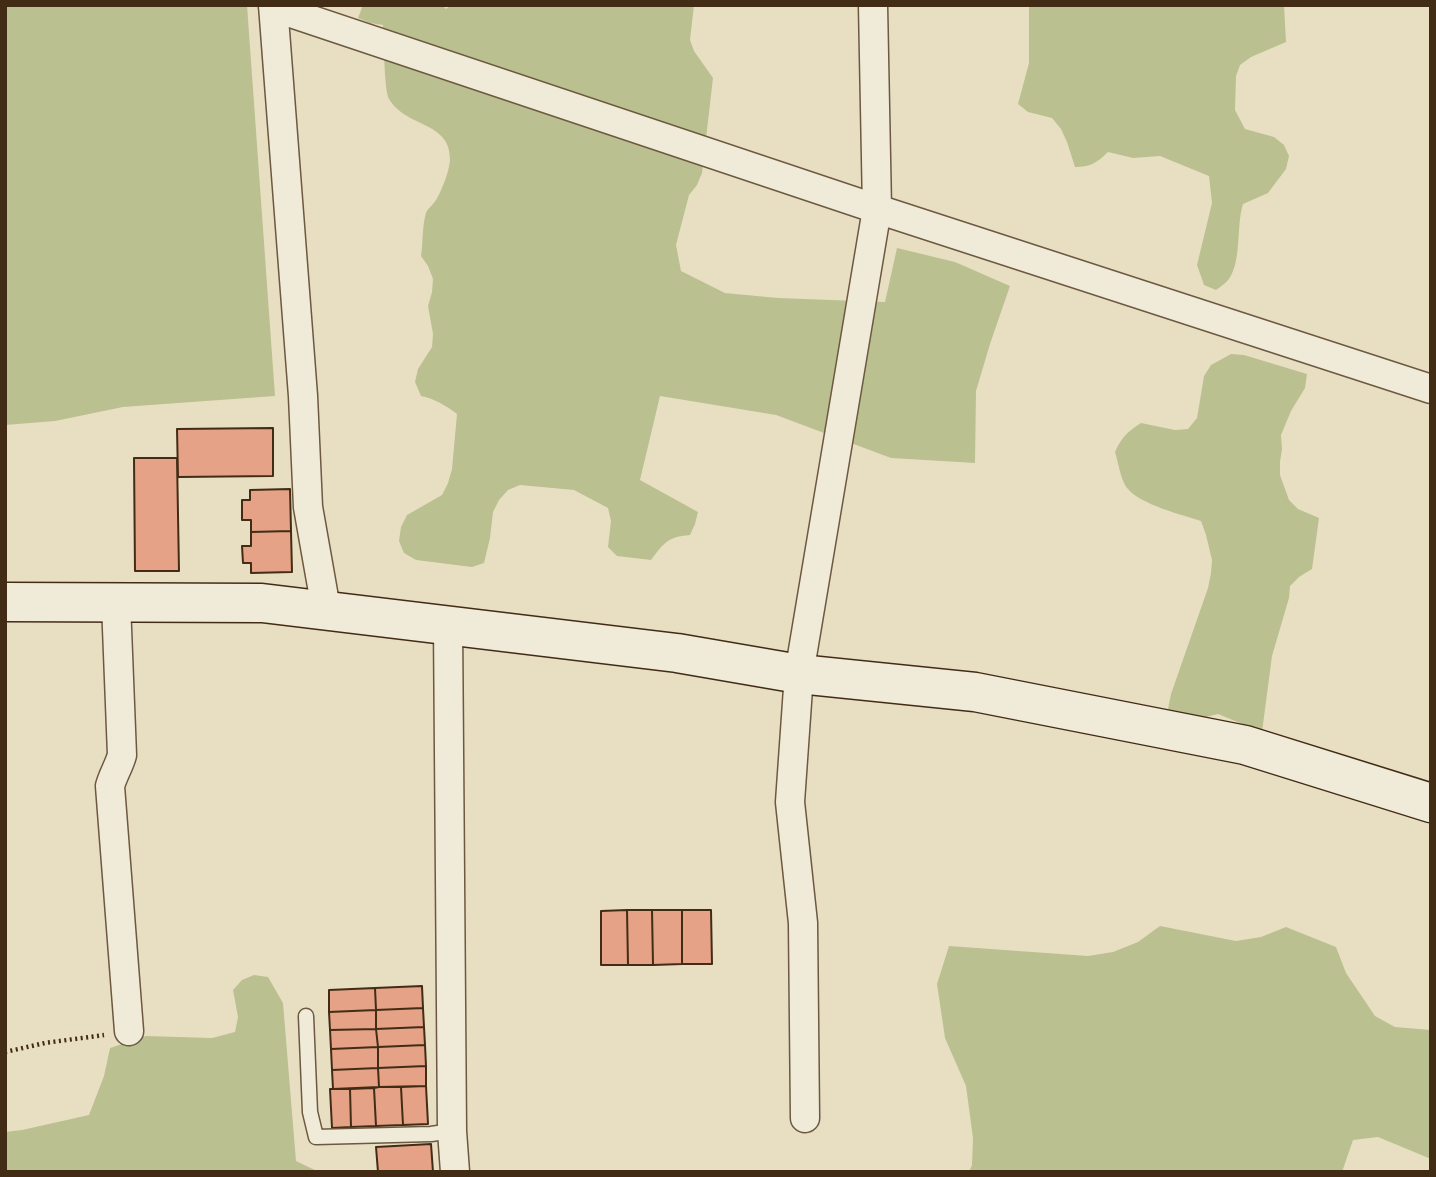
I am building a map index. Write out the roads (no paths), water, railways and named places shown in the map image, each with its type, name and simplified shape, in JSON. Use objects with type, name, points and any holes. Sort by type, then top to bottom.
[{"type":"main road","points":[[5,602],[262,603],[677,653],[799,674],[975,692],[1245,745],[1431,803]]},
{"type":"street","points":[[805,1118],[803,923],[790,802],[799,674],[877,209],[873,5]]},
{"type":"street","points":[[326,609],[308,508],[303,396],[272,6],[877,209],[1431,389]]},
{"type":"street","points":[[116,603],[121,755],[110,786],[129,1031]]},
{"type":"street","points":[[448,625],[452,1131],[455,1172]]},
{"type":"lane","points":[[306,1016],[310,1112],[316,1137],[452,1131]]}]
